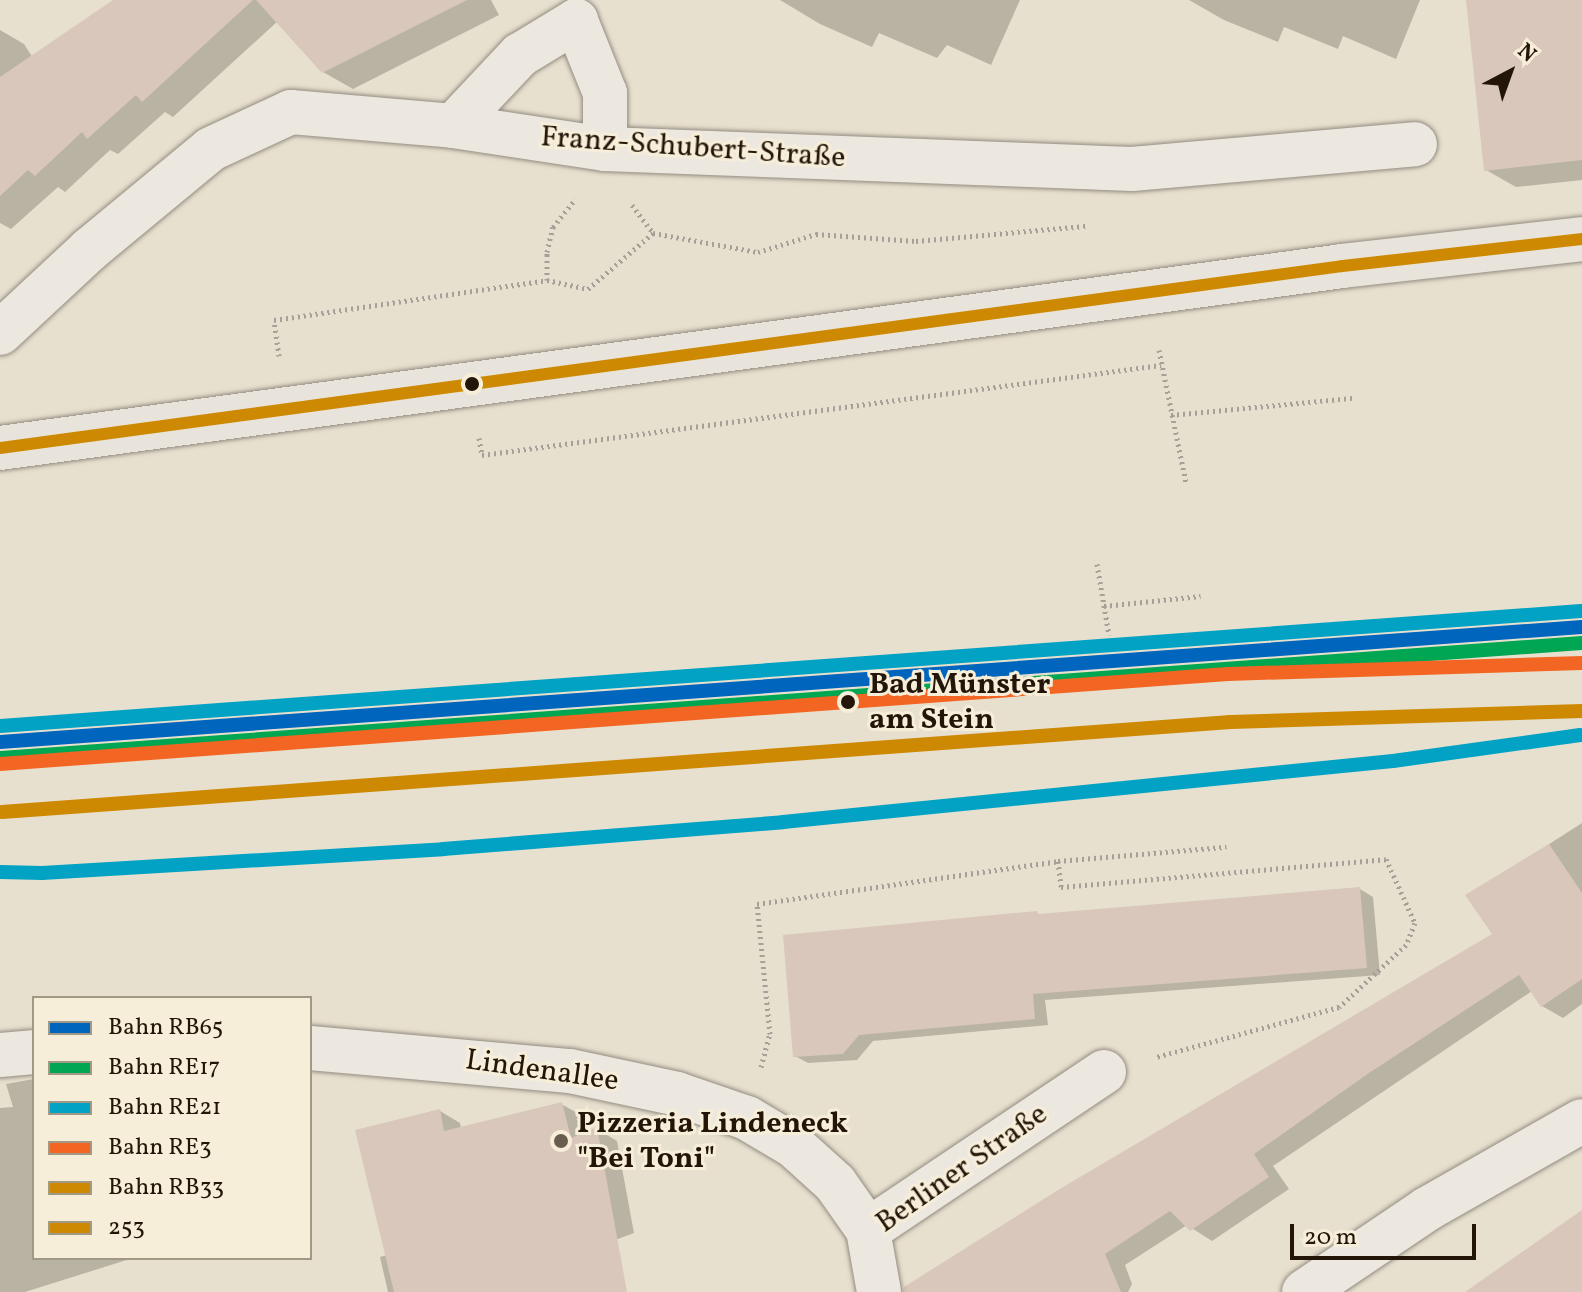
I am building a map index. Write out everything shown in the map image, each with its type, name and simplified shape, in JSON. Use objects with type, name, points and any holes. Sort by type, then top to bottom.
[{"type":"main road","points":[[0,448],[1342,266],[1582,239]]},
{"type":"street","points":[[453,126],[520,55],[584,10],[605,93],[605,149]]},
{"type":"street","name":"Franz-Schubert-Straße","points":[[0,333],[89,250],[211,149],[291,112],[453,126],[605,149],[1132,169],[1415,144]]},
{"type":"street","name":"Lindenallee","points":[[312,1048],[444,1057],[570,1071],[677,1094],[747,1118],[794,1146],[835,1183],[868,1230]]},
{"type":"street","points":[[0,1055],[32,1052]]},
{"type":"street","name":"Berliner Straße","points":[[879,1292],[868,1230],[1104,1072]]},
{"type":"street","points":[[1304,1292],[1427,1209],[1582,1121]]},
{"type":"path","points":[[547,280],[547,252],[553,227],[578,197],[613,178],[605,149]]},
{"type":"path","points":[[274,320],[547,280],[588,289],[653,233],[758,252],[816,234],[916,241],[1095,225]]},
{"type":"path","points":[[1159,350],[1186,483]]},
{"type":"path","points":[[469,385],[482,455],[1161,365]]},
{"type":"path","points":[[1171,415],[1352,398]]},
{"type":"path","points":[[1097,564],[1109,635]]},
{"type":"path","points":[[1104,606],[1200,596]]},
{"type":"path","points":[[747,1118],[770,1034],[757,904],[1058,861],[1226,847]]},
{"type":"path","points":[[1058,861],[1061,887],[1386,859],[1415,923],[1406,945],[1339,1007],[1104,1072]]},
{"type":"building","points":[[113,0],[253,0],[142,102],[136,95],[87,139],[82,132],[35,176],[28,170],[0,196],[0,77]]},
{"type":"building","points":[[256,0],[467,0],[322,73]]},
{"type":"building","points":[[1466,0],[1582,0],[1582,160],[1484,171]]},
{"type":"building","points":[[1549,844],[1582,893],[1582,979],[1541,1007],[1519,975],[1369,1073],[1254,1154],[1269,1177],[1190,1231],[1170,1211],[1105,1254],[1121,1292],[903,1292],[904,1287],[1058,1190],[1492,934],[1465,895]]},
{"type":"building","points":[[1360,887],[1367,968],[1033,994],[1035,1019],[859,1035],[843,1054],[793,1057],[783,935],[1037,911],[1038,914]]},
{"type":"building","points":[[562,1102],[571,1138],[597,1127],[627,1292],[394,1292],[355,1130],[440,1109],[444,1131]]},
{"type":"building","points":[[1582,1210],[1582,1292],[1465,1292]]},
{"type":"rail line","name":"RE21","points":[[0,726],[1581,611]]},
{"type":"rail line","name":"RB65","points":[[0,742],[1582,627]]},
{"type":"rail line","name":"RE17","points":[[1,758],[1582,643]]},
{"type":"rail line","name":"RE3","points":[[0,764],[1228,674],[1582,663]]},
{"type":"rail line","name":"RB33","points":[[2,812],[1231,722],[1582,711]]},
{"type":"rail line","name":"RE21","points":[[0,872],[42,873],[443,849],[783,822],[1393,761],[1580,735]]},
{"type":"transit line","name":"253","points":[[0,448],[1342,266],[1582,239]]},
{"type":"place","name":"Bad Münster am Stein","points":[[848,702]]},
{"type":"place","name":"Pizzeria Lindeneck \"Bei Toni\"","points":[[561,1141]]}]
